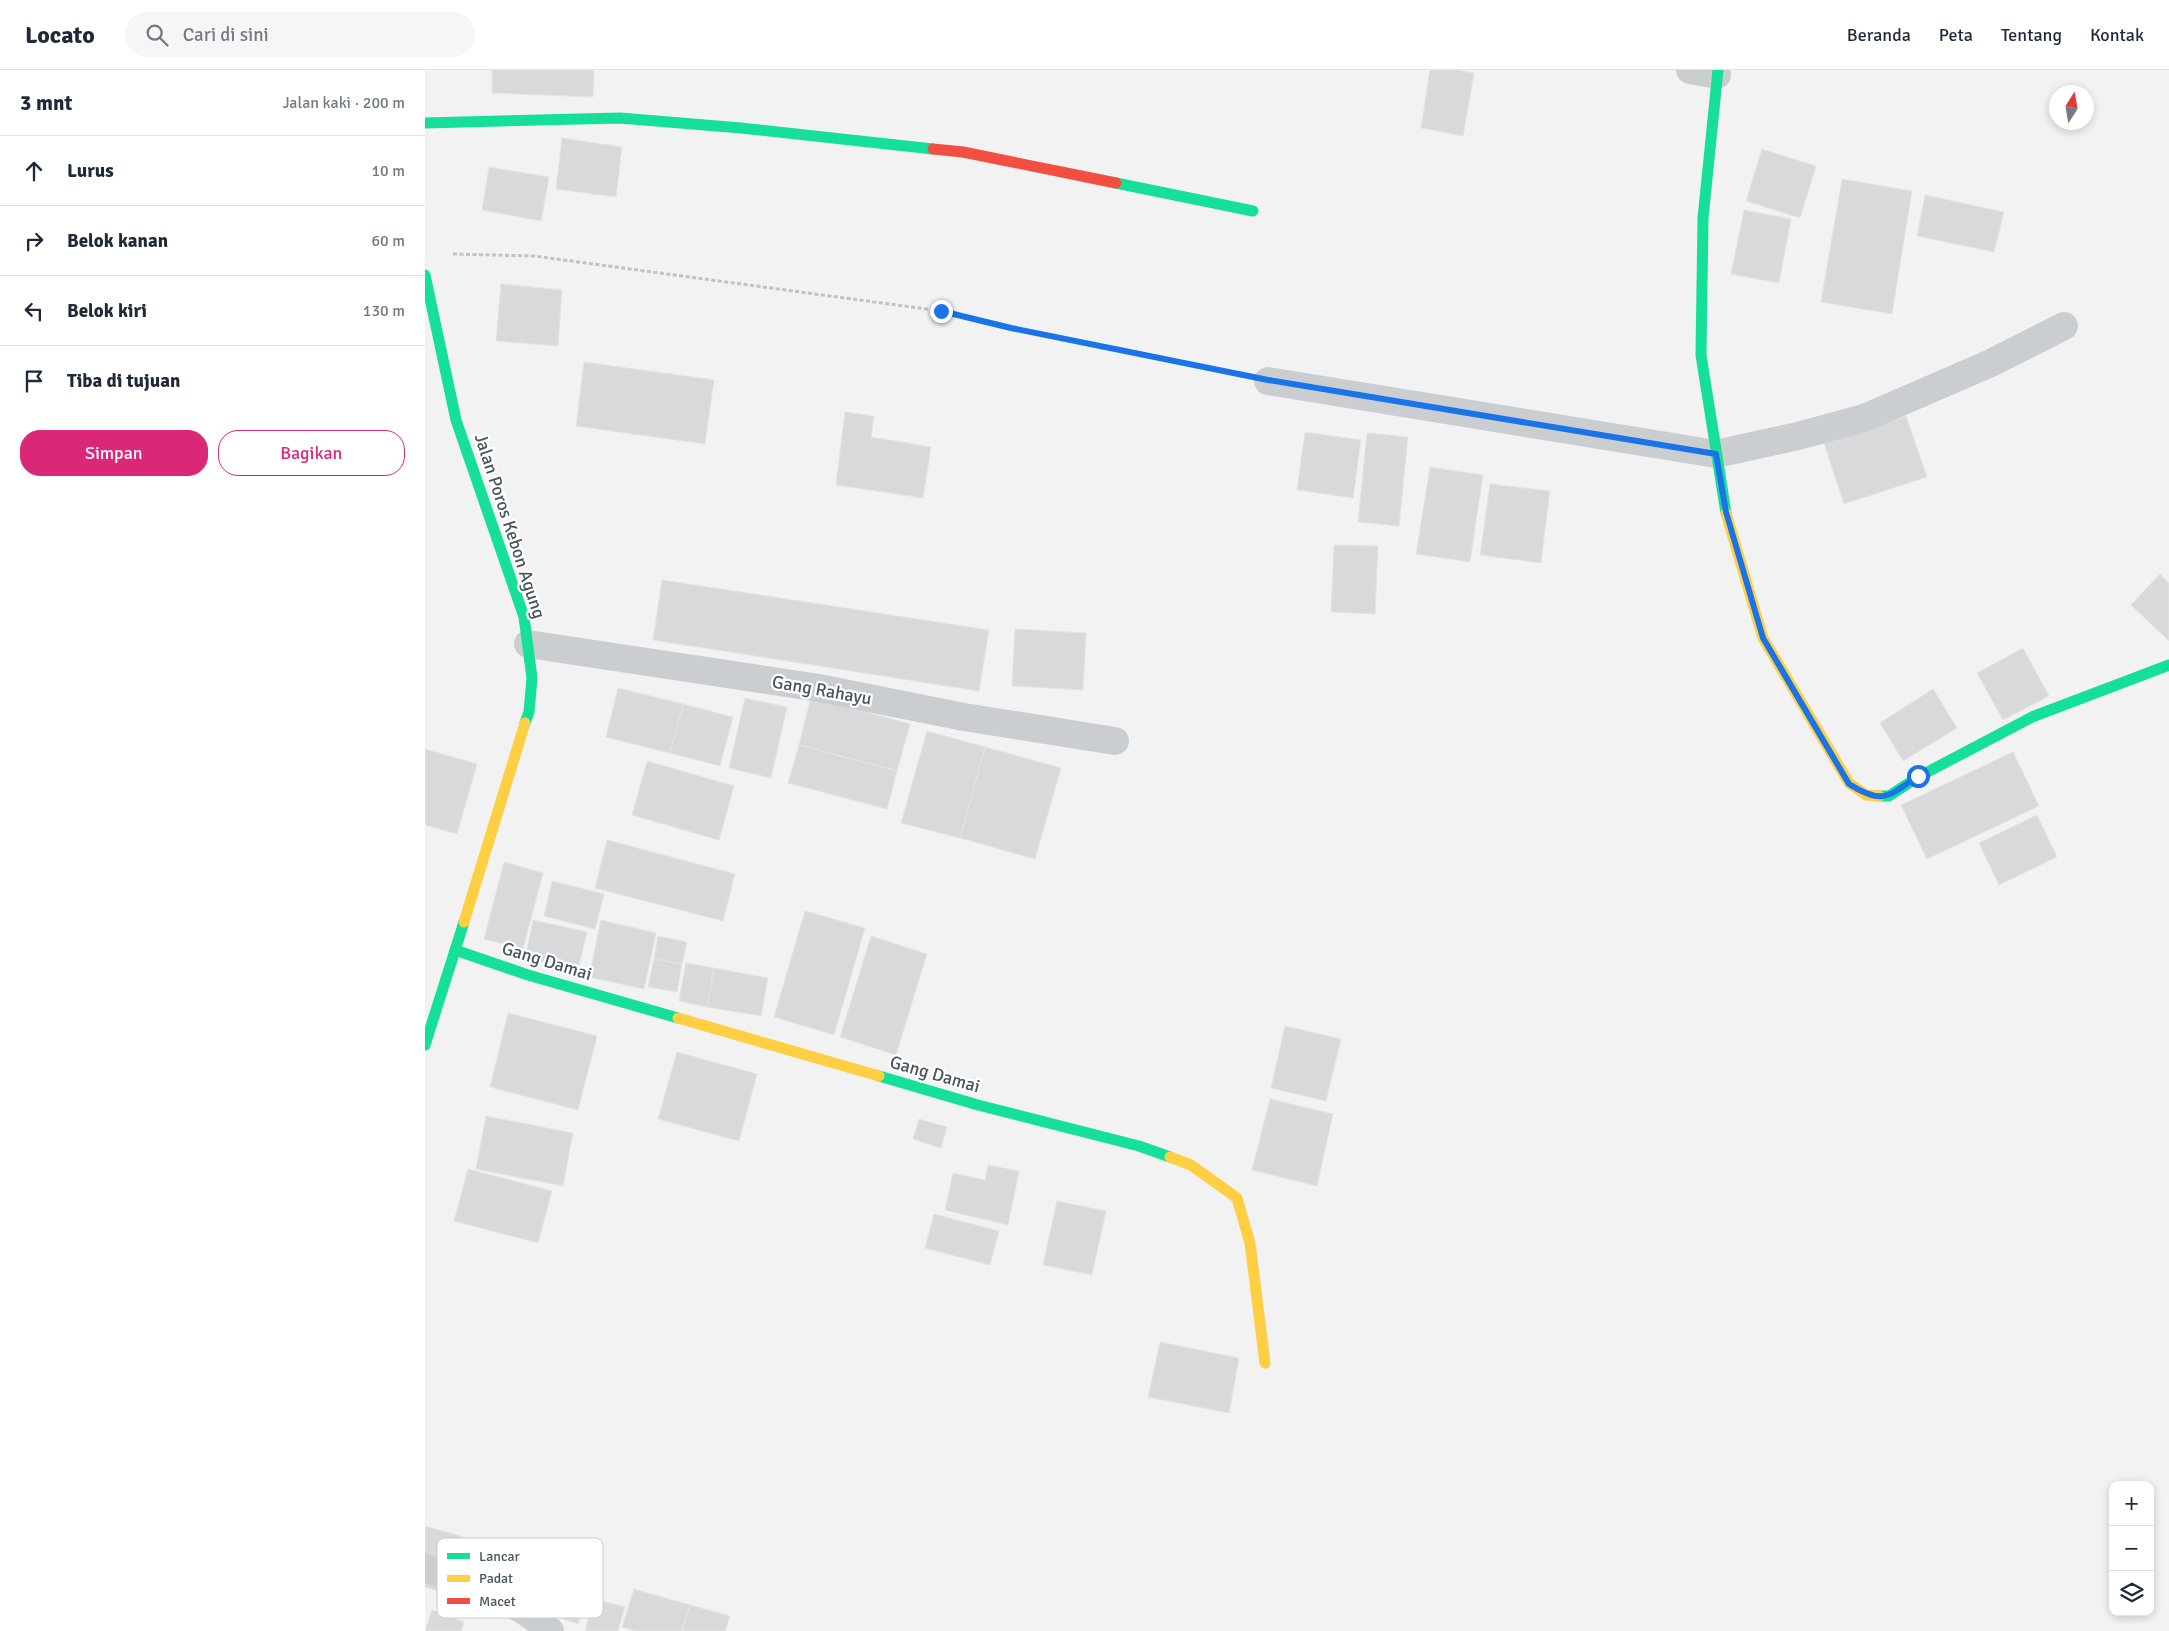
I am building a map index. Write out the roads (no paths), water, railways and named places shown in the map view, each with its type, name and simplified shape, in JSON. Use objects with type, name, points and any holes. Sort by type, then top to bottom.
[{"type":"street","points":[[1691,70],[1717,72],[1703,218],[1701,355],[1726,512],[1763,638],[1849,784],[1865,794],[1889,796],[1918,776],[2032,717],[2169,665]]},
{"type":"street","points":[[425,124],[620,118],[741,128],[963,152],[1253,211]]},
{"type":"street","name":"Jalan Poros Kebon Agung","points":[[425,275],[456,420],[524,617],[532,678],[529,712],[425,1045]]},
{"type":"street","points":[[1268,380],[1716,454],[1798,436],[1864,418],[1991,364],[2064,326]]},
{"type":"street","name":"Gang Rahayu","points":[[528,644],[819,688],[964,717],[1115,741]]},
{"type":"street","name":"Gang Damai","points":[[455,950],[528,974],[969,1102],[1139,1146],[1191,1165],[1237,1198],[1250,1243],[1265,1363]]},
{"type":"street","points":[[425,1568],[437,1572]]},
{"type":"street","points":[[537,1618],[550,1631]]}]
